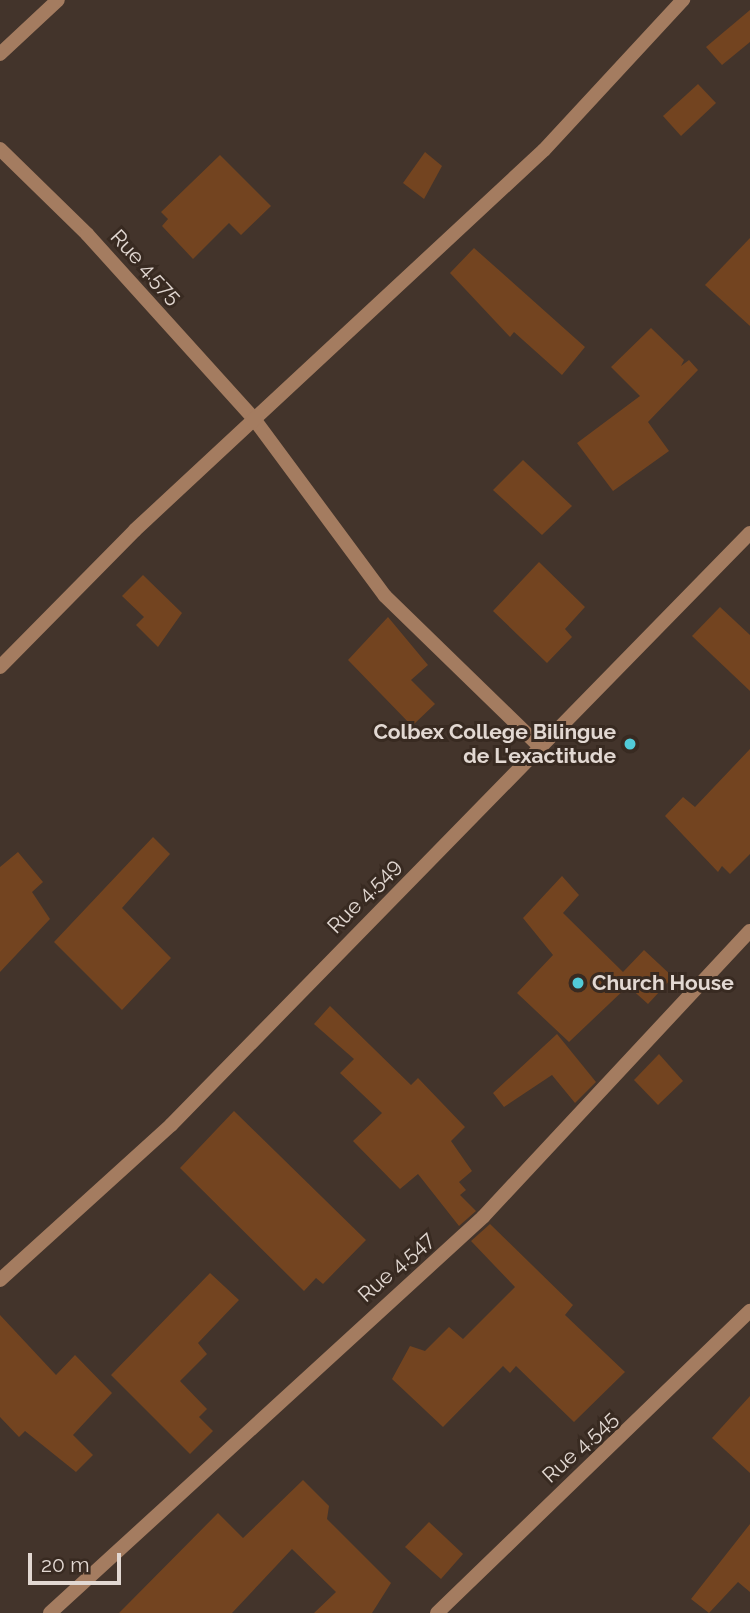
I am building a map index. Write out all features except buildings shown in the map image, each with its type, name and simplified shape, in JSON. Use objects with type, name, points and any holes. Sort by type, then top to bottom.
[{"type":"street","points":[[0,54],[58,0]]},
{"type":"street","points":[[0,667],[254,419],[544,150],[683,0]]},
{"type":"street","name":"Rue 4.575","points":[[0,149],[87,234],[254,419],[385,596],[539,747]]},
{"type":"street","name":"Rue 4.549","points":[[0,1280],[171,1125],[750,533]]},
{"type":"street","name":"Rue 4.547","points":[[50,1613],[483,1217],[750,931]]},
{"type":"street","name":"Rue 4.545","points":[[437,1613],[750,1311]]},
{"type":"place","name":"Colbex College Bilingue de L'exactitude","points":[[630,744]]},
{"type":"place","name":"Church House","points":[[578,983]]}]
